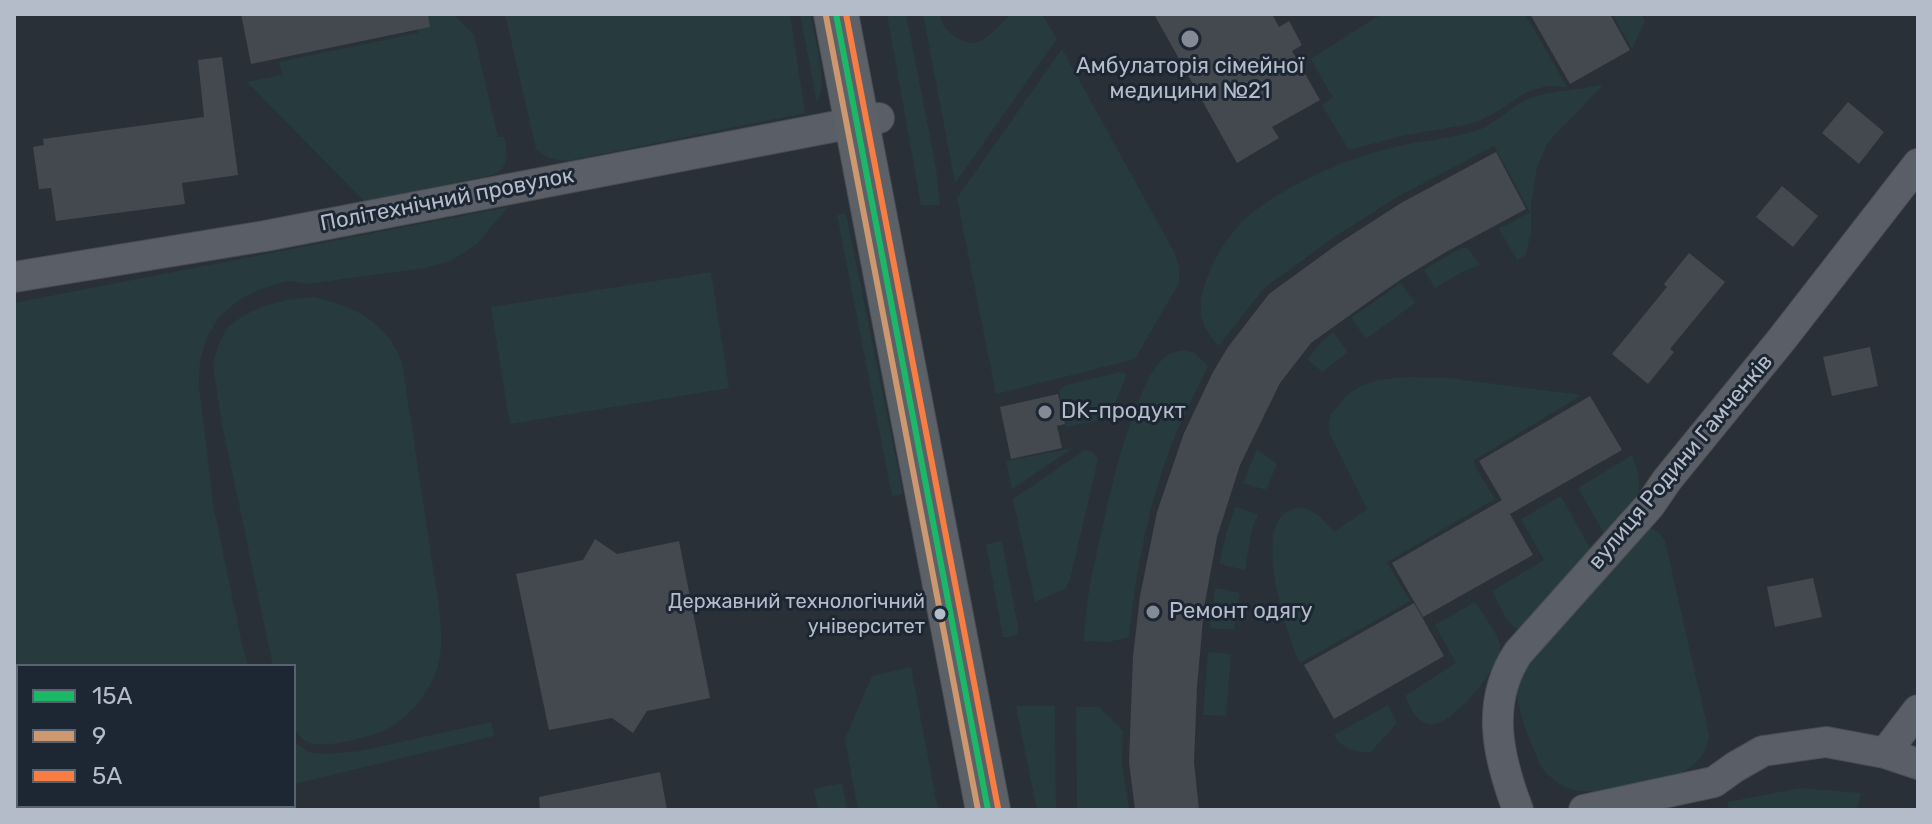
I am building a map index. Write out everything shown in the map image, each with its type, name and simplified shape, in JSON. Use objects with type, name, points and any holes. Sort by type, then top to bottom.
[{"type":"main road","points":[[836,14],[868,120],[938,432],[1011,810]]},
{"type":"main road","points":[[861,14],[868,120],[988,810]]},
{"type":"street","name":"Політехнічний провулок","points":[[14,277],[294,230],[868,120]]},
{"type":"street","name":"вулиця Родини Гамченків","points":[[1518,810],[1506,777],[1497,716],[1502,683],[1510,664],[1650,505],[1918,164]]},
{"type":"street","points":[[1885,753],[1918,710]]},
{"type":"street","points":[[1584,810],[1714,782],[1763,751],[1826,742],[1885,753],[1918,764]]},
{"type":"green space","points":[[414,14],[454,14],[474,35],[498,137],[504,137],[505,164],[493,175],[363,200],[247,82],[282,75],[279,62],[418,33]]},
{"type":"green space","points":[[505,14],[790,14],[805,113],[567,161],[550,158],[536,149]]},
{"type":"green space","points":[[800,14],[810,14],[817,47],[822,84],[817,102]]},
{"type":"green space","points":[[887,14],[906,14],[936,168],[940,205],[921,205]]},
{"type":"green space","points":[[923,14],[940,14],[947,30],[970,43],[985,39],[1011,14],[1042,14],[1057,39],[955,183]]},
{"type":"green space","points":[[1387,14],[1525,14],[1567,87],[1547,86],[1527,92],[1479,121],[1349,150],[1322,105],[1333,98],[1311,59],[1376,17]]},
{"type":"green space","points":[[1612,14],[1641,14],[1645,21],[1632,49]]},
{"type":"green space","points":[[1062,49],[1174,252],[1179,267],[1179,283],[1135,359],[996,394],[957,198]]},
{"type":"green space","points":[[1603,85],[1548,142],[1537,167],[1531,205],[1531,234],[1525,256],[1517,260],[1499,229],[1530,212],[1494,146],[1397,197],[1336,236],[1264,288],[1219,346],[1211,337],[1203,320],[1201,302],[1215,259],[1237,227],[1271,200],[1308,178],[1366,155],[1478,130],[1524,101],[1538,96]]},
{"type":"green space","points":[[508,207],[477,244],[450,261],[425,268],[307,284],[283,282],[236,302],[219,317],[206,339],[200,361],[199,385],[213,504],[247,664],[16,664],[16,808],[215,810],[14,810],[14,303]]},
{"type":"green space","points":[[846,213],[903,494],[892,496],[837,215]]},
{"type":"green space","points":[[1461,248],[1468,248],[1480,265],[1435,288],[1424,270]]},
{"type":"green space","points":[[711,272],[729,388],[510,424],[491,307]]},
{"type":"green space","points":[[1401,283],[1415,303],[1366,339],[1351,318]]},
{"type":"green space","points":[[312,297],[354,310],[387,336],[402,362],[440,614],[437,669],[430,685],[406,716],[374,734],[325,744],[307,742],[296,731],[296,664],[273,664],[222,424],[213,366],[218,345],[228,327],[244,315],[287,300]]},
{"type":"green space","points":[[1333,332],[1348,352],[1322,372],[1307,359]]},
{"type":"green space","points":[[1185,350],[1195,353],[1208,366],[1176,433],[1159,482],[1140,560],[1129,637],[1109,642],[1084,641],[1093,568],[1127,431],[1154,369],[1168,355]]},
{"type":"green space","points":[[1121,372],[1127,374],[1109,418],[1066,427],[1059,391],[1066,385]]},
{"type":"green space","points":[[1407,377],[1449,378],[1582,395],[1474,460],[1495,499],[1387,562],[1410,601],[1300,663],[1280,605],[1272,556],[1274,534],[1280,518],[1293,509],[1311,511],[1334,532],[1367,509],[1328,430],[1331,414],[1348,394],[1363,385]]},
{"type":"green space","points":[[1073,448],[1012,489],[1006,461]]},
{"type":"green space","points":[[1257,449],[1277,464],[1266,490],[1243,483]]},
{"type":"green space","points":[[1085,450],[1093,452],[1098,459],[1070,580],[1065,589],[1035,602],[1013,499]]},
{"type":"green space","points":[[1632,455],[1639,481],[1635,499],[1604,533],[1578,488]]},
{"type":"green space","points":[[1561,496],[1593,554],[1522,632],[1508,620],[1492,591],[1544,560],[1521,519]]},
{"type":"green space","points":[[1235,507],[1258,514],[1252,529],[1245,570],[1219,564]]},
{"type":"green space","points":[[1646,527],[1657,531],[1665,541],[1709,734],[1708,741],[1700,758],[1680,774],[1615,789],[1574,790],[1556,782],[1539,763],[1519,708],[1518,673]]},
{"type":"green space","points":[[1002,541],[1019,632],[1008,637],[1003,637],[986,544]]},
{"type":"green space","points":[[1215,588],[1240,593],[1234,630],[1210,628]]},
{"type":"green space","points":[[1475,602],[1500,645],[1495,664],[1478,688],[1449,718],[1439,723],[1425,723],[1414,714],[1405,696],[1456,663],[1435,625]]},
{"type":"green space","points":[[1208,652],[1231,654],[1226,716],[1203,715]]},
{"type":"green space","points":[[911,667],[938,810],[858,810],[845,739],[872,676]]},
{"type":"green space","points":[[1388,705],[1397,723],[1370,753],[1349,748],[1334,735]]},
{"type":"green space","points":[[1016,706],[1055,706],[1056,810],[1037,810]]},
{"type":"green space","points":[[1076,707],[1099,707],[1123,731],[1122,763],[1129,809],[1077,810]]},
{"type":"green space","points":[[491,722],[494,736],[296,784],[296,743],[309,752],[325,754],[360,751]]},
{"type":"green space","points":[[842,783],[847,810],[818,810],[814,789]]},
{"type":"green space","points":[[1801,788],[1861,793],[1857,810],[1729,810],[1727,802]]},
{"type":"building","points":[[241,14],[428,14],[430,27],[251,64]]},
{"type":"building","points":[[1154,14],[1272,14],[1279,27],[1289,21],[1302,45],[1292,51],[1320,100],[1272,127],[1279,138],[1237,163]]},
{"type":"building","points":[[1530,14],[1610,14],[1630,50],[1570,84]]},
{"type":"building","points":[[222,57],[238,175],[182,183],[185,204],[56,221],[51,188],[39,189],[33,147],[44,145],[43,139],[204,117],[198,60]]},
{"type":"building","points":[[1848,102],[1884,132],[1859,164],[1822,133]]},
{"type":"building","points":[[1496,152],[1526,209],[1446,252],[1364,305],[1311,343],[1280,383],[1240,465],[1217,537],[1204,608],[1197,687],[1194,762],[1199,810],[1135,810],[1129,762],[1133,656],[1140,596],[1157,512],[1184,433],[1213,372],[1269,294],[1401,203]]},
{"type":"building","points":[[1782,186],[1818,216],[1793,247],[1756,217]]},
{"type":"building","points":[[1689,253],[1725,282],[1670,349],[1674,352],[1648,384],[1612,354],[1667,287],[1664,284]]},
{"type":"building","points":[[1870,347],[1878,386],[1832,396],[1823,357]]},
{"type":"building","points":[[1058,394],[1065,424],[1057,426],[1062,448],[1011,459],[1000,407]]},
{"type":"building","points":[[1590,396],[1622,450],[1510,514],[1479,461]]},
{"type":"building","points":[[1502,500],[1533,555],[1423,617],[1392,563]]},
{"type":"building","points":[[595,539],[617,554],[679,541],[710,698],[647,711],[633,733],[612,718],[549,730],[516,574],[583,560]]},
{"type":"building","points":[[1813,578],[1822,617],[1775,627],[1767,587]]},
{"type":"building","points":[[1414,603],[1444,656],[1334,719],[1304,665]]},
{"type":"building","points":[[660,772],[667,810],[540,810],[539,797]]},
{"type":"transit line","name":"15A","points":[[836,14],[988,810]]},
{"type":"transit line","name":"5А","points":[[846,14],[998,808]]},
{"type":"transit line","name":"9","points":[[826,16],[978,810]]},
{"type":"place","name":"Амбулаторія сімейної медицини №21","points":[[1190,39]]},
{"type":"place","name":"DK-продукт","points":[[1045,412]]},
{"type":"place","name":"Ремонт одягу","points":[[1153,612]]},
{"type":"place","name":"Державний технологiчний університет","points":[[940,614]]}]
